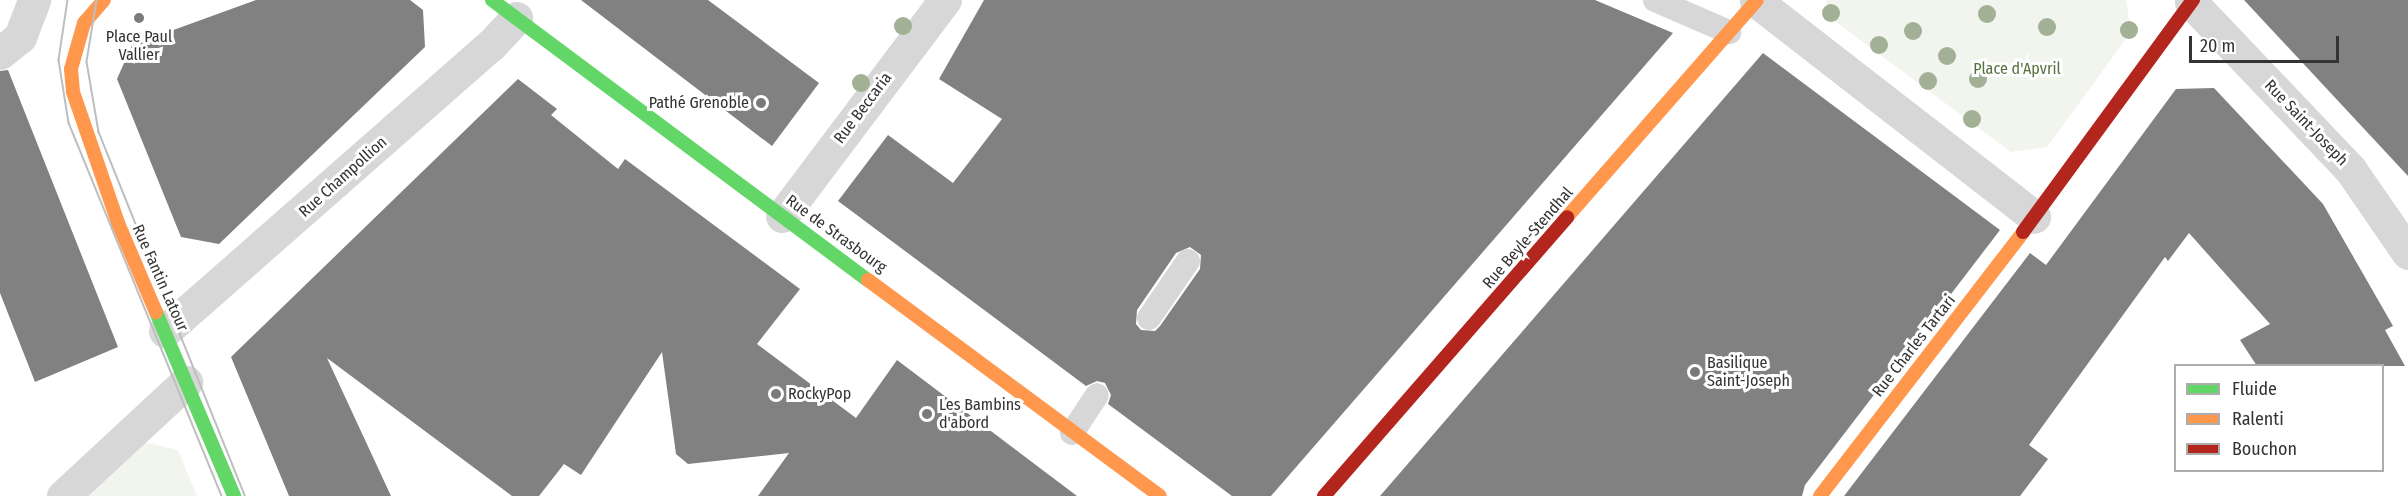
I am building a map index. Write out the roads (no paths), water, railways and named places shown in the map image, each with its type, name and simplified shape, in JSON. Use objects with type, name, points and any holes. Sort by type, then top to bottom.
[{"type":"street","name":"Rue Fantin Latour","points":[[104,0],[84,22],[71,69],[73,92],[118,223],[234,496]]},
{"type":"street","name":"Rue Beccaria","points":[[782,216],[945,0]]},
{"type":"street","points":[[0,53],[20,37],[34,1]]},
{"type":"street","name":"Rue Beyle-Stendhal","points":[[1324,496],[1757,1]]},
{"type":"street","points":[[1757,1],[2034,217],[2191,1]]},
{"type":"street","name":"Rue Saint-Joseph","points":[[2191,1],[2350,169],[2408,253]]},
{"type":"street","name":"Rue de Strasbourg","points":[[504,9],[1072,433],[1160,496]]},
{"type":"street","name":"Rue Champollion","points":[[165,331],[491,45],[504,9]]},
{"type":"street","name":"Rue Charles Tartari","points":[[1820,496],[2034,217]]},
{"type":"street","points":[[63,496],[186,382]]},
{"type":"lane","points":[[1655,0],[1729,32]]},
{"type":"lane","points":[[1149,318],[1188,261]]},
{"type":"lane","points":[[1072,433],[1098,395]]},
{"type":"tram line","points":[[68,0],[59,60],[69,123],[222,496]]},
{"type":"tram line","points":[[97,0],[87,62],[99,132],[245,496]]},
{"type":"place","name":"Place Paul Vallier","points":[[139,18]]},
{"type":"place","name":"Pathé Grenoble","points":[[761,103]]},
{"type":"place","name":"Basilique Saint-Joseph","points":[[1695,372]]},
{"type":"place","name":"RockyPop","points":[[776,394]]},
{"type":"place","name":"Les Bambins d'abord","points":[[927,414]]},
{"type":"park label","name":"Place d'Apvril","points":[[2017,69]]}]
